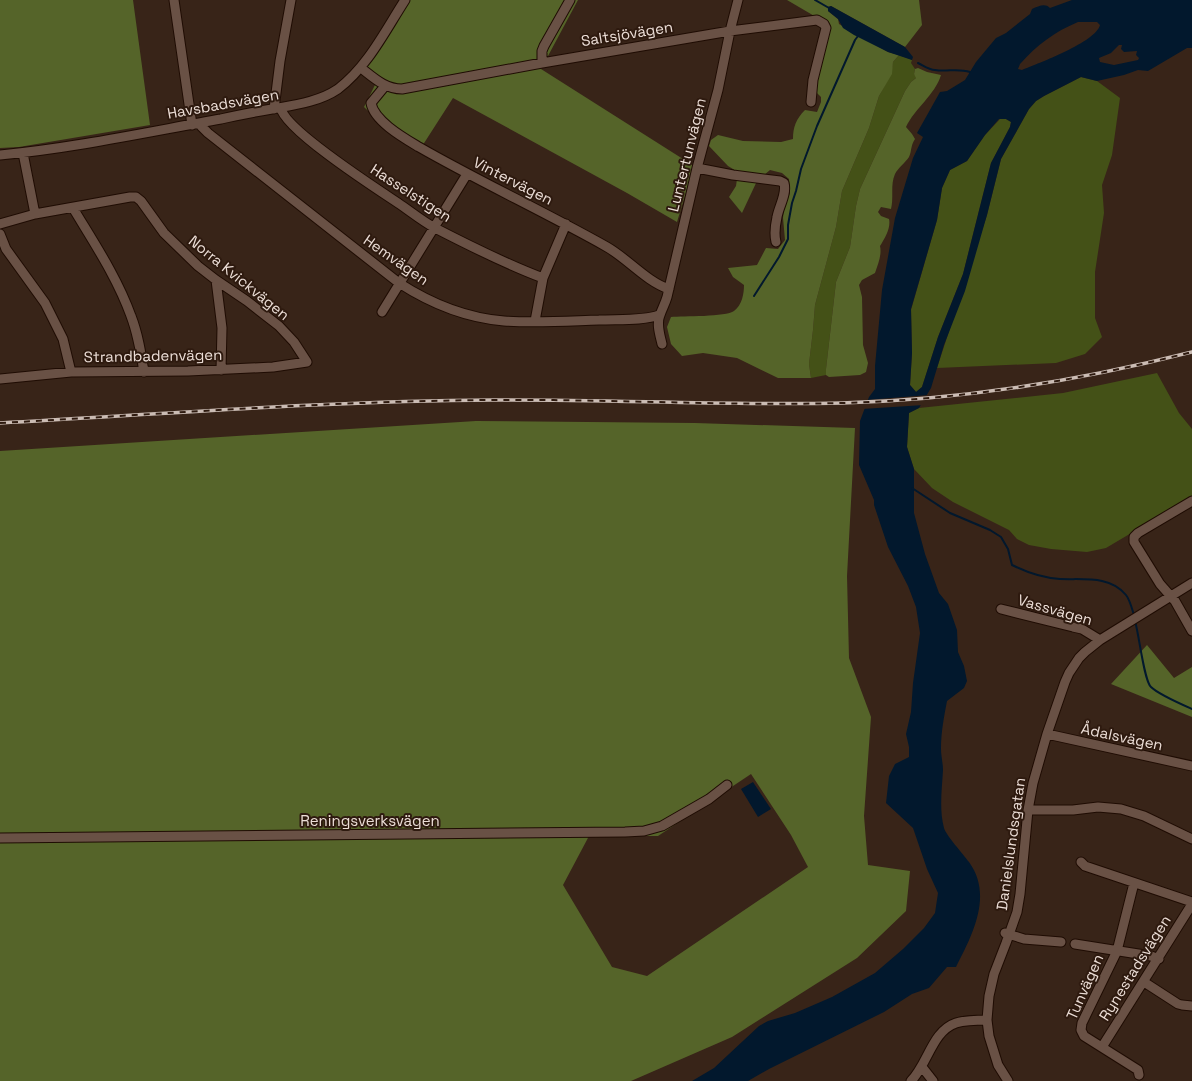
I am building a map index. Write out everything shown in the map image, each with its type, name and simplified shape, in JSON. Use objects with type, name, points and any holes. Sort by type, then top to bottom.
[{"type":"street","points":[[174,0],[196,124]]},
{"type":"street","points":[[278,108],[280,62],[290,0]]},
{"type":"street","name":"Havsbadsvägen","points":[[0,155],[67,147],[196,124],[302,104],[321,97],[337,90],[360,68],[377,45],[405,0]]},
{"type":"street","points":[[542,63],[542,51],[544,46],[570,0]]},
{"type":"street","name":"Luntertunvägen","points":[[659,315],[664,306],[669,289],[697,168],[718,90],[738,0]]},
{"type":"street","name":"Saltsjövägen","points":[[360,68],[379,83],[390,88],[402,89],[542,63],[730,31],[814,20],[820,21],[826,28],[813,80],[811,102]]},
{"type":"street","name":"Vintervägen","points":[[385,86],[371,103],[372,110],[378,117],[408,141],[467,174],[566,224],[609,248],[628,260],[651,281],[661,287],[669,289]]},
{"type":"street","name":"Hasselstigen","points":[[278,108],[308,139],[330,156],[434,227],[543,278]]},
{"type":"street","name":"Hemvägen","points":[[196,124],[201,126],[399,283],[422,297],[440,305],[502,321],[632,319],[659,315]]},
{"type":"street","points":[[23,153],[35,214]]},
{"type":"street","points":[[697,168],[733,175],[780,181],[784,183],[784,192],[774,234],[776,242]]},
{"type":"street","points":[[382,312],[467,174]]},
{"type":"street","name":"Norra Kvickvägen","points":[[0,224],[35,214],[136,197],[141,201],[164,233],[198,266],[216,280],[247,300],[279,326],[294,342],[307,362]]},
{"type":"street","points":[[73,208],[108,265],[131,315],[140,343],[144,372]]},
{"type":"street","points":[[535,321],[543,278],[566,224]]},
{"type":"street","points":[[0,234],[6,249],[45,303],[63,339],[71,372]]},
{"type":"street","points":[[216,280],[222,328],[222,370]]},
{"type":"street","points":[[659,315],[662,344]]},
{"type":"street","name":"Strandbadenvägen","points":[[0,379],[71,372],[222,370],[273,367],[307,362]]},
{"type":"street","points":[[1192,501],[1138,533],[1134,537],[1134,542],[1160,584],[1171,595],[1192,631]]},
{"type":"street","name":"Danielslundsgatan","points":[[1008,1081],[998,1065],[989,1036],[987,1020],[989,996],[994,974],[1016,912],[1020,894],[1028,810],[1034,783],[1047,734],[1069,673],[1085,652],[1100,640],[1192,583]]},
{"type":"street","name":"Vassvägen","points":[[1001,609],[1073,626],[1082,629],[1100,640]]},
{"type":"street","name":"Ådalsvägen","points":[[1047,734],[1192,766]]},
{"type":"street","name":"Reningsverksvägen","points":[[0,838],[644,831],[662,826],[709,799],[728,785]]},
{"type":"street","points":[[1028,810],[1074,810],[1098,807],[1121,809],[1144,816],[1192,839]]},
{"type":"street","points":[[1081,862],[1085,866],[1192,903]]},
{"type":"street","name":"Tunvägen","points":[[1134,883],[1117,951],[1081,1026],[1081,1030],[1084,1036],[1138,1070],[1139,1075]]},
{"type":"street","name":"Rynestadsvägen","points":[[1102,1047],[1159,958],[1189,917],[1192,903]]},
{"type":"street","points":[[1007,934],[1024,939],[1061,942]]},
{"type":"street","points":[[1075,944],[1159,958]]},
{"type":"street","points":[[1144,982],[1180,1004],[1192,1006]]},
{"type":"street","points":[[911,1081],[922,1067],[937,1038],[950,1026],[962,1022],[987,1020]]},
{"type":"street","points":[[922,1067],[933,1081]]},
{"type":"green space","points":[[0,0],[133,0],[150,125],[19,147],[0,148]]},
{"type":"green space","points":[[400,0],[578,0],[541,69],[694,166],[677,222],[453,98],[419,151],[395,137],[364,107],[375,85],[355,70]]},
{"type":"green space","points":[[787,0],[919,0],[922,25],[905,47],[831,6],[828,7],[828,11],[838,19],[839,24],[888,52],[899,55],[893,62],[892,74],[879,96],[869,128],[842,191],[836,227],[815,305],[809,364],[811,378],[778,378],[737,358],[703,353],[682,356],[671,344],[667,327],[671,317],[714,315],[729,313],[737,309],[742,299],[744,285],[733,277],[728,268],[757,265],[766,248],[778,249],[785,240],[783,218],[784,208],[790,193],[789,179],[782,173],[770,170],[757,181],[742,213],[729,197],[736,186],[738,172],[728,166],[709,146],[711,140],[718,135],[743,141],[781,142],[793,139],[797,120],[802,113],[805,110],[817,112],[821,102],[821,97],[814,90],[828,24]]},
{"type":"green space","points":[[899,55],[912,60],[911,63],[915,69],[914,74],[917,77],[911,82],[905,91],[860,189],[850,247],[836,282],[826,375],[811,378],[809,364],[815,305],[836,227],[842,191],[869,128],[879,96],[891,74],[893,62]]},
{"type":"green space","points":[[918,68],[927,72],[941,75],[930,95],[914,114],[906,127],[915,139],[912,144],[909,157],[895,174],[892,187],[891,209],[881,207],[878,212],[881,216],[889,219],[889,226],[880,246],[880,253],[875,273],[862,280],[859,285],[862,297],[863,345],[868,363],[866,372],[860,375],[829,377],[826,375],[826,369],[836,282],[850,247],[860,189],[905,91],[911,82],[916,78],[914,74],[915,69]]},
{"type":"green space","points":[[1081,77],[1097,81],[1120,98],[1112,155],[1102,185],[1104,213],[1095,272],[1095,318],[1102,337],[1085,354],[1056,363],[937,368],[987,215],[1001,159],[1029,109],[1036,101]]},
{"type":"green space","points":[[1000,119],[1006,119],[1011,122],[1010,127],[991,163],[963,274],[938,337],[922,387],[916,392],[910,385],[912,353],[911,310],[937,220],[942,188],[950,170],[967,161],[985,135]]},
{"type":"green space","points":[[1157,373],[1179,413],[1192,429],[1192,497],[1106,548],[1087,552],[1051,549],[1029,545],[1017,539],[1009,530],[953,502],[932,488],[914,469],[907,447],[909,413],[919,408],[1063,393]]},
{"type":"green space","points":[[476,421],[695,423],[855,428],[847,576],[849,658],[871,717],[864,816],[868,865],[910,871],[906,911],[857,958],[732,1037],[631,1081],[0,1081],[0,451]],"holes":[[[751,774],[791,835],[808,867],[647,976],[612,967],[563,885],[589,836],[658,836]]]},
{"type":"green space","points":[[1147,645],[1174,678],[1192,667],[1192,717],[1111,684]]},
{"type":"water","points":[[1072,0],[1192,0],[1192,48],[1187,48],[1148,71],[1138,70],[1124,75],[1097,81],[1081,77],[1044,96],[1036,101],[1029,109],[1001,159],[987,215],[965,291],[944,345],[931,388],[919,408],[909,413],[907,447],[914,469],[914,513],[925,554],[939,593],[948,604],[957,630],[958,652],[964,666],[967,681],[964,688],[947,701],[941,743],[943,770],[941,806],[942,821],[945,831],[969,862],[976,875],[980,901],[974,928],[956,967],[947,967],[929,988],[912,994],[884,1012],[748,1081],[692,1081],[714,1068],[759,1026],[768,1021],[795,1013],[832,997],[875,973],[903,949],[924,928],[935,913],[938,893],[927,869],[913,828],[886,803],[889,776],[895,764],[909,757],[909,747],[906,734],[911,712],[913,683],[920,633],[916,607],[908,586],[888,547],[874,505],[874,500],[859,465],[860,421],[869,397],[875,389],[875,366],[882,290],[895,218],[913,158],[923,137],[917,133],[940,92],[947,91],[965,80],[976,62],[996,38],[1006,33],[1030,14],[1032,9],[1044,5],[1050,8]],"holes":[[[1078,22],[1097,22],[1100,25],[1096,32],[1078,45],[1022,70],[1018,69],[1020,64],[1039,45],[1061,30]],[[1119,45],[1122,45],[1121,49],[1124,52],[1137,51],[1136,55],[1139,58],[1138,60],[1114,65],[1100,62],[1099,58],[1111,53]],[[999,119],[1006,119],[1011,122],[1010,127],[991,163],[963,274],[938,337],[922,387],[916,392],[910,385],[912,353],[911,309],[937,220],[942,188],[950,170],[967,161],[985,135]]]},
{"type":"water","points":[[831,6],[905,47],[913,57],[912,60],[888,52],[843,28],[838,19],[828,11],[828,7]]},
{"type":"water","points":[[753,782],[771,809],[758,817],[741,789]]},
{"type":"pier","points":[[929,395],[924,405],[862,409],[866,400]]},
{"type":"waterway","points":[[815,0],[829,8]]},
{"type":"waterway","points":[[754,296],[779,257],[788,239],[788,225],[792,203],[801,169],[817,126],[858,36]]},
{"type":"waterway","points":[[918,63],[933,70],[961,70],[970,72]]},
{"type":"waterway","points":[[912,488],[950,513],[990,530],[1001,537],[1008,549],[1012,565],[1029,573],[1047,578],[1086,579],[1104,581],[1112,584],[1126,595],[1134,615]]},
{"type":"waterway","points":[[1135,621],[1148,683],[1154,690],[1192,709]]},
{"type":"railway","points":[[0,423],[246,408],[431,401],[537,400],[798,404],[886,401],[975,393],[1062,380],[1106,372],[1192,352]]}]
